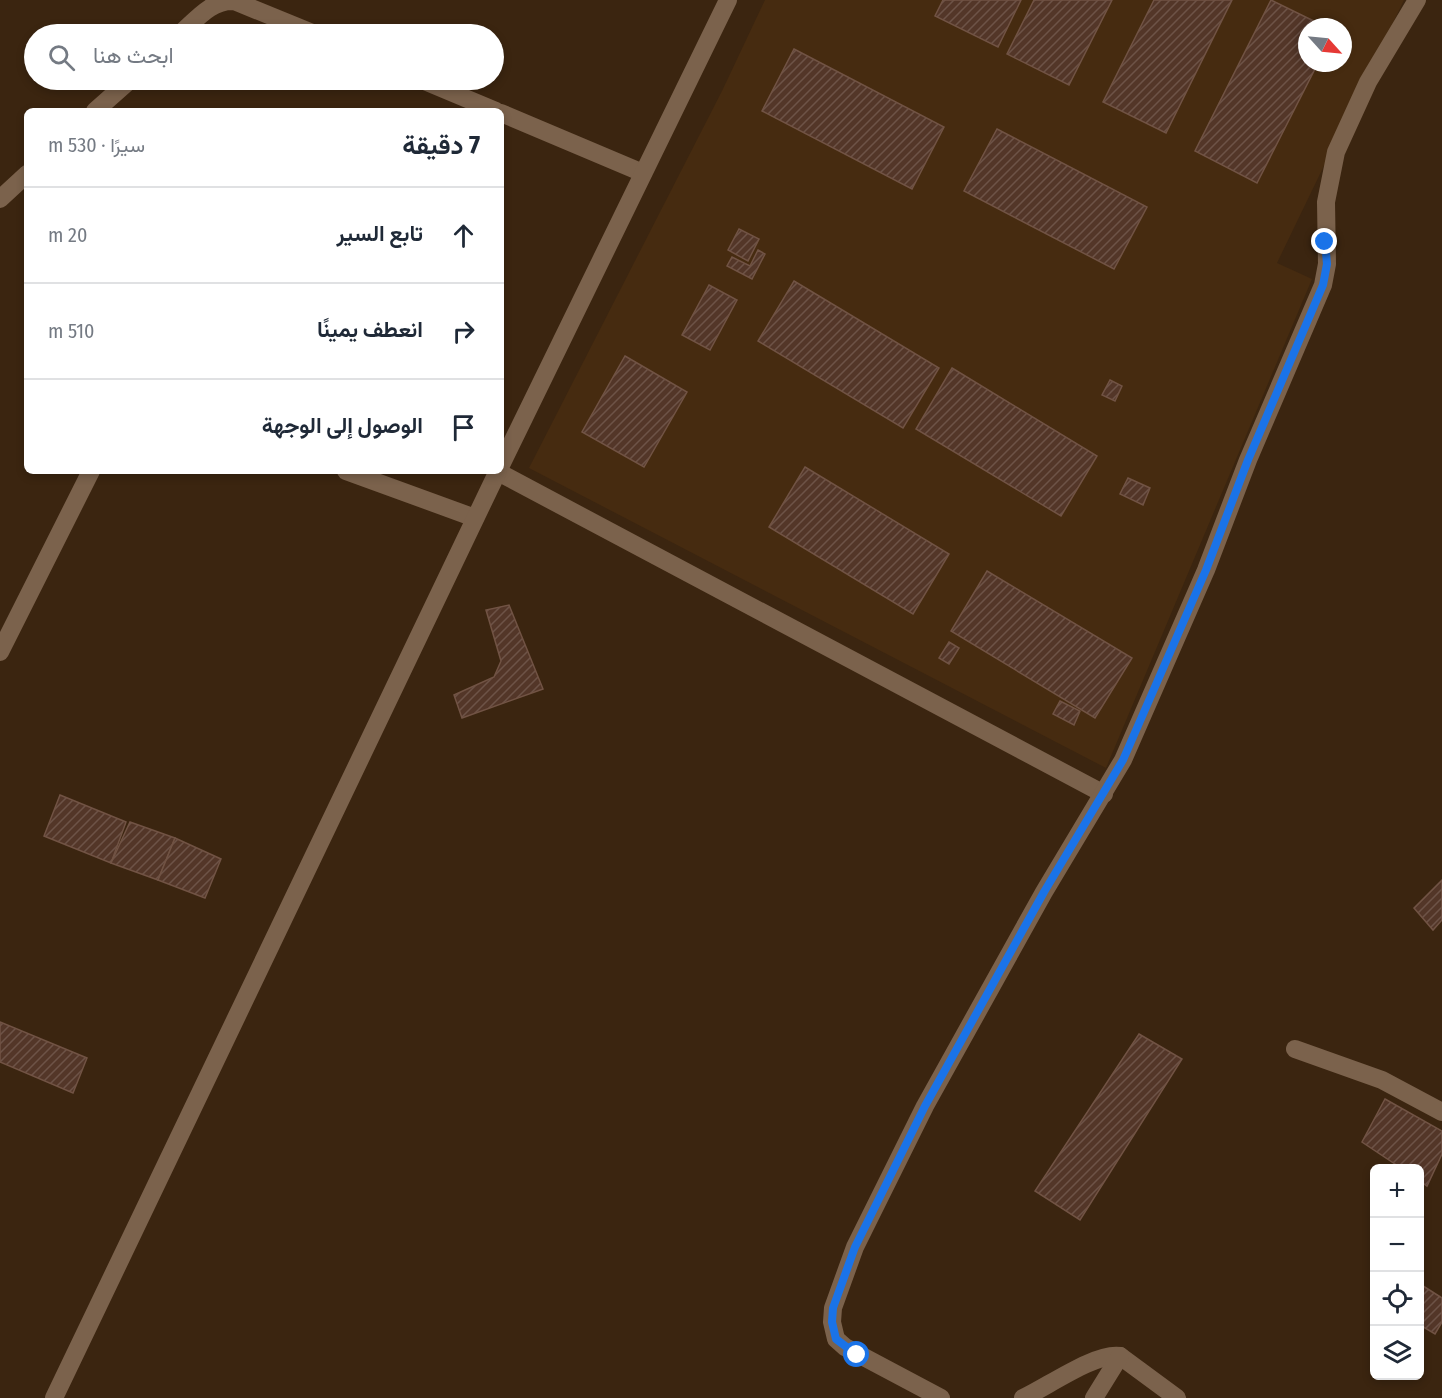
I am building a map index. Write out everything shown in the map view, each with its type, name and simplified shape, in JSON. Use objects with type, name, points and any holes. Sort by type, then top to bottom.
[{"type":"street","points":[[192,24],[223,0],[234,1],[290,24]]},
{"type":"street","points":[[504,460],[728,0]]},
{"type":"street","points":[[941,1398],[845,1347],[836,1339],[832,1322],[833,1308],[855,1247],[925,1106],[1044,892],[1123,760],[1206,570],[1248,460],[1323,285],[1327,264],[1326,202],[1340,143],[1368,82],[1417,0]]},
{"type":"street","points":[[98,108],[119,90]]},
{"type":"street","points":[[446,90],[489,108]]},
{"type":"street","points":[[504,114],[643,173]]},
{"type":"street","points":[[0,199],[24,177]]},
{"type":"street","points":[[504,473],[1104,794]]},
{"type":"street","points":[[0,652],[89,474]]},
{"type":"street","points":[[354,474],[475,518]]},
{"type":"street","points":[[54,1398],[497,474]]},
{"type":"street","points":[[1295,1049],[1382,1080],[1442,1113]]},
{"type":"street","points":[[1023,1398],[1090,1362],[1110,1354],[1120,1356],[1178,1398]]},
{"type":"street","points":[[1095,1398],[1120,1356]]},
{"type":"shaded area","points":[[765,0],[1404,0],[1277,263],[1312,279],[1106,768],[529,468],[722,91]]},
{"type":"building","points":[[943,0],[1021,0],[998,47],[935,16]]},
{"type":"building","points":[[1034,0],[1112,0],[1069,85],[1007,54]]},
{"type":"building","points":[[1154,0],[1232,0],[1166,133],[1103,102]]},
{"type":"building","points":[[1271,0],[1308,18],[1298,18],[1298,72],[1313,72],[1257,183],[1195,151]]},
{"type":"building","points":[[794,49],[944,127],[912,189],[762,111]]},
{"type":"building","points":[[997,129],[1147,207],[1114,269],[964,191]]},
{"type":"building","points":[[739,229],[759,239],[748,261],[728,250]]},
{"type":"building","points":[[758,250],[765,254],[752,279],[727,266],[732,257],[750,266]]},
{"type":"building","points":[[794,281],[939,368],[903,428],[758,341]]},
{"type":"building","points":[[709,285],[737,300],[710,350],[682,335]]},
{"type":"building","points":[[625,356],[687,392],[644,467],[582,432]]},
{"type":"building","points":[[952,368],[1097,456],[1061,516],[916,429]]},
{"type":"building","points":[[1110,380],[1122,386],[1115,401],[1102,395]]},
{"type":"building","points":[[805,467],[949,554],[913,614],[769,527]]},
{"type":"building","points":[[1128,478],[1150,488],[1143,505],[1120,494]]},
{"type":"building","points":[[987,571],[1132,658],[1095,718],[951,631]]},
{"type":"building","points":[[509,605],[543,689],[462,718],[454,695],[494,677],[501,661],[486,610]]},
{"type":"building","points":[[949,642],[959,648],[949,664],[939,658]]},
{"type":"building","points":[[1060,701],[1080,711],[1074,725],[1053,714]]},
{"type":"building","points":[[60,795],[126,822],[111,863],[44,836]]},
{"type":"building","points":[[130,822],[175,838],[158,880],[111,863]]},
{"type":"building","points":[[175,838],[221,859],[205,898],[158,880]]},
{"type":"building","points":[[1442,880],[1442,920],[1433,930],[1414,908]]},
{"type":"building","points":[[0,1022],[87,1058],[73,1093],[0,1062]]},
{"type":"building","points":[[1139,1034],[1182,1059],[1080,1220],[1035,1191]]},
{"type":"building","points":[[1385,1099],[1442,1131],[1442,1154],[1427,1186],[1424,1184],[1424,1164],[1395,1164],[1362,1142]]},
{"type":"building","points":[[1424,1287],[1442,1298],[1442,1322],[1435,1334],[1424,1327]]},
{"type":"route","points":[[857,1355],[836,1339],[832,1322],[833,1308],[855,1247],[925,1106],[1044,892],[1123,760],[1206,570],[1248,460],[1323,285],[1327,264],[1325,242]]}]
